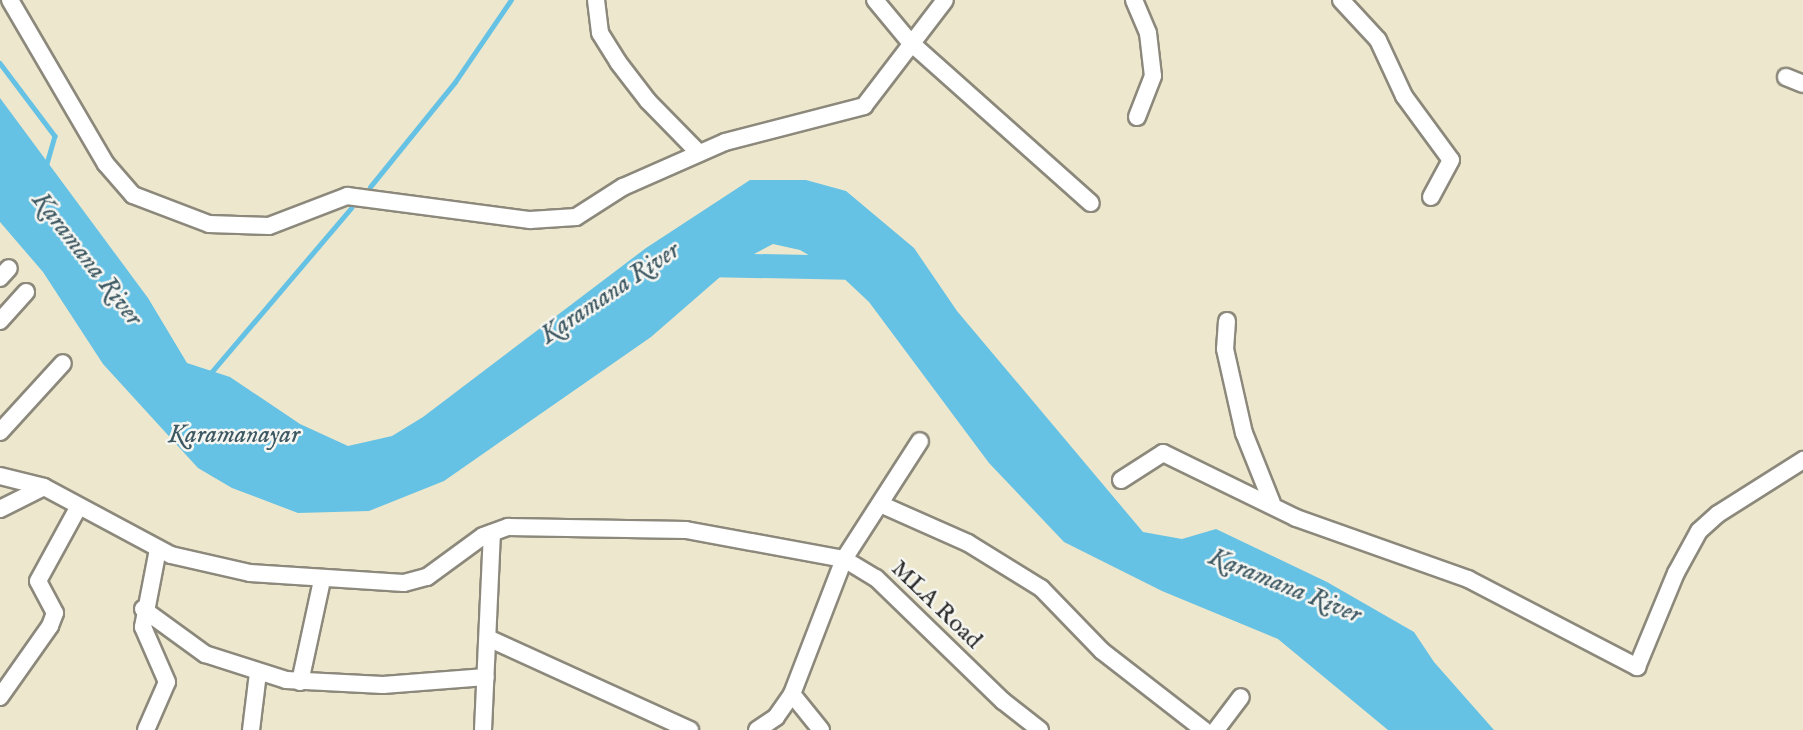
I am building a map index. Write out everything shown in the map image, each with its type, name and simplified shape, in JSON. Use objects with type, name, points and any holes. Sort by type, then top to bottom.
[{"type":"street","points":[[10,0],[106,164],[133,195],[209,224],[269,226],[347,196],[530,220],[576,217],[623,187],[725,142],[864,106],[910,42],[945,0]]},
{"type":"street","points":[[596,0],[600,33],[618,62],[648,101],[699,153]]},
{"type":"street","points":[[875,0],[910,42],[1091,202]]},
{"type":"street","points":[[1134,0],[1148,33],[1153,76],[1138,117]]},
{"type":"street","points":[[1341,0],[1378,40],[1404,96],[1451,160],[1431,197]]},
{"type":"street","points":[[1786,77],[1803,84]]},
{"type":"street","points":[[0,321],[26,292]]},
{"type":"street","points":[[1227,321],[1225,349],[1244,433],[1272,503]]},
{"type":"street","points":[[0,432],[63,363]]},
{"type":"street","points":[[757,730],[775,717],[792,694],[844,559],[920,441]]},
{"type":"street","points":[[1121,480],[1163,453],[1272,503],[1296,518],[1468,579],[1636,667],[1675,573],[1699,531],[1717,514],[1803,460]]},
{"type":"street","points":[[0,476],[44,486],[158,550],[223,569],[322,580],[404,583],[427,578],[492,533]]},
{"type":"street","points":[[0,509],[44,486]]},
{"type":"street","points":[[880,504],[968,543],[1041,588],[1102,651],[1203,730]]},
{"type":"street","points":[[0,697],[50,626],[55,613],[38,581],[79,506]]},
{"type":"street","name":"MLA Road","points":[[492,533],[508,527],[686,530],[844,559],[876,578],[1003,701],[1040,730]]},
{"type":"street","points":[[483,730],[492,533]]},
{"type":"street","points":[[146,730],[167,682],[146,641],[143,609],[158,550]]},
{"type":"street","points":[[300,682],[322,580]]},
{"type":"street","points":[[143,609],[196,649],[258,673],[300,682],[383,685],[486,677]]},
{"type":"street","points":[[488,638],[690,730]]},
{"type":"street","points":[[251,730],[258,673]]},
{"type":"street","points":[[792,694],[821,730]]},
{"type":"street","points":[[1216,730],[1241,697]]},
{"type":"water","name":"Karamanayar","points":[[0,98],[148,298],[187,363],[230,377],[300,424],[348,446],[392,436],[423,417],[646,248],[750,180],[806,180],[846,191],[914,248],[957,311],[1143,532],[1182,539],[1216,529],[1327,582],[1414,632],[1434,662],[1494,730],[1388,730],[1278,639],[1162,591],[1064,542],[989,463],[869,302],[836,271],[800,250],[773,244],[735,264],[651,337],[444,481],[369,511],[298,513],[232,488],[198,468],[103,364],[43,272],[0,222]]},
{"type":"waterway","points":[[370,187],[455,82],[511,0]]},
{"type":"waterway","points":[[0,63],[55,136],[46,168]]},
{"type":"waterway","points":[[209,375],[351,208]]},
{"type":"waterway","name":"Karamana River","points":[[704,265],[859,268]]}]
